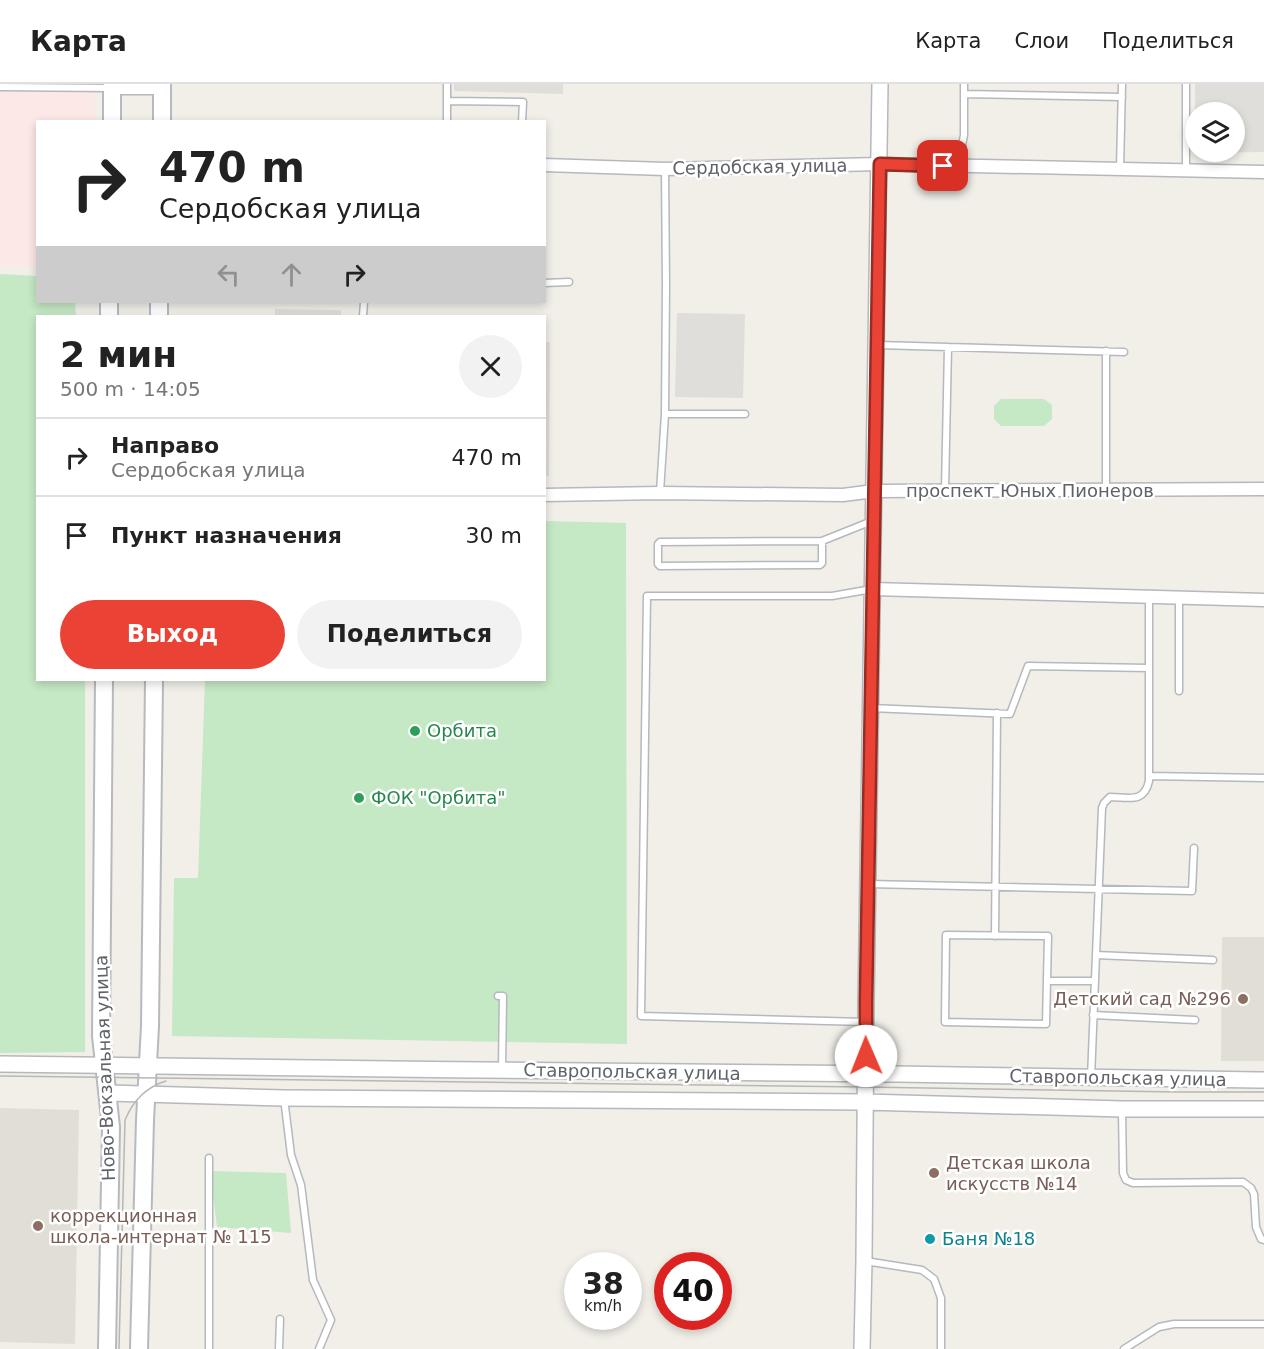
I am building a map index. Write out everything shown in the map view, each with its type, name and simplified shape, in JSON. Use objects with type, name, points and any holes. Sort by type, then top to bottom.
[{"type":"main road","points":[[112,86],[112,120]]},
{"type":"main road","points":[[162,86],[162,120]]},
{"type":"main road","name":"Ново-Вокзальная улица","points":[[104,681],[101,1024],[111,1127],[107,1349]]},
{"type":"main road","name":"Ново-Вокзальная улица","points":[[139,1349],[150,1026],[154,681]]},
{"type":"street","points":[[862,1349],[880,84]]},
{"type":"street","points":[[112,86],[162,86]]},
{"type":"street","name":"Сердобская улица","points":[[546,165],[665,169],[880,164],[1264,172]]},
{"type":"street","name":"проспект Юных Пионеров","points":[[546,495],[660,493],[843,495],[873,491],[1264,489]]},
{"type":"street","points":[[872,589],[1264,600]]},
{"type":"street","name":"Ставропольская улица","points":[[0,1064],[1264,1080]]},
{"type":"street","name":"Ставропольская улица","points":[[108,1093],[284,1098],[865,1102],[1122,1109],[1264,1109]]},
{"type":"lane","points":[[447,84],[447,120]]},
{"type":"lane","points":[[943,166],[962,145],[964,84]]},
{"type":"lane","points":[[1120,169],[1122,84]]},
{"type":"lane","points":[[1186,84],[1186,171]]},
{"type":"lane","points":[[0,87],[112,86]]},
{"type":"lane","points":[[964,94],[1122,97]]},
{"type":"lane","points":[[447,101],[523,102],[522,120]]},
{"type":"lane","points":[[660,493],[665,414],[665,169]]},
{"type":"lane","points":[[546,283],[569,282]]},
{"type":"lane","points":[[877,345],[1124,352]]},
{"type":"lane","points":[[945,491],[948,347]]},
{"type":"lane","points":[[1106,351],[1106,490]]},
{"type":"lane","points":[[665,414],[745,414]]},
{"type":"lane","points":[[822,541],[822,563],[820,565],[660,566],[658,564],[658,544],[660,542],[822,541],[873,521]]},
{"type":"lane","points":[[866,1022],[642,1016],[647,596],[832,596],[872,589]]},
{"type":"lane","points":[[1091,1079],[1102,808],[1110,797],[1136,798],[1143,795],[1149,776],[1149,596]]},
{"type":"lane","points":[[1179,597],[1179,691]]},
{"type":"lane","points":[[870,708],[1010,714],[1028,666],[1149,668]]},
{"type":"lane","points":[[995,936],[997,713]]},
{"type":"lane","points":[[1149,776],[1264,778]]},
{"type":"lane","points":[[868,884],[1192,891],[1194,848]]},
{"type":"lane","points":[[946,935],[1048,936],[1047,981],[1046,1024],[945,1022],[946,935]]},
{"type":"lane","points":[[1096,955],[1213,960]]},
{"type":"lane","points":[[1047,981],[1094,981]]},
{"type":"lane","points":[[498,996],[503,996],[501,1070]]},
{"type":"lane","points":[[1093,1015],[1195,1020]]},
{"type":"lane","points":[[284,1098],[291,1155],[301,1185],[313,1280],[331,1320],[319,1349]]},
{"type":"lane","points":[[1122,1109],[1123,1173],[1126,1180],[1133,1183],[1243,1182],[1251,1188],[1254,1194],[1256,1227],[1261,1239],[1264,1240]]},
{"type":"lane","points":[[209,1158],[209,1349]]},
{"type":"lane","points":[[864,1261],[922,1270],[934,1279],[941,1298],[941,1349]]},
{"type":"lane","points":[[279,1349],[280,1318]]},
{"type":"lane","points":[[1124,1349],[1159,1328],[1174,1324],[1264,1324]]},
{"type":"shaded area","points":[[0,84],[95,84],[95,120],[36,120],[36,267],[0,265]]},
{"type":"shaded area","points":[[454,84],[563,84],[563,94],[454,91]]},
{"type":"shaded area","points":[[1195,84],[1264,84],[1264,152],[1245,152],[1245,102],[1195,102]]},
{"type":"shaded area","points":[[275,309],[341,310],[341,315],[275,315]]},
{"type":"shaded area","points":[[677,313],[745,314],[743,398],[675,397]]},
{"type":"shaded area","points":[[546,342],[550,342],[549,476],[546,476]]},
{"type":"shaded area","name":"Детский сад №296","points":[[1222,937],[1264,937],[1264,1061],[1221,1061]]},
{"type":"shaded area","name":"коррекционная школа-интернат № 115","points":[[0,1108],[79,1110],[75,1344],[0,1342]]},
{"type":"green space","points":[[0,274],[36,276],[36,303],[75,303],[76,315],[36,315],[36,681],[85,681],[85,1052],[0,1053]]},
{"type":"green space","points":[[1001,399],[1044,399],[1052,405],[1052,419],[1044,426],[1001,426],[994,419],[994,406]]},
{"type":"green space","name":"Орбита","points":[[546,521],[626,523],[627,1044],[172,1036],[174,878],[198,878],[205,681],[546,681]]},
{"type":"green space","points":[[210,1171],[286,1173],[291,1233],[217,1227]]},
{"type":"tram line","points":[[0,1076],[1264,1092]]},
{"type":"tram line","points":[[119,1349],[125,1120],[141,1096],[152,1087],[166,1081]]},
{"type":"place","name":"Орбита","points":[[415,731]]},
{"type":"place","name":"ФОК \"Орбита\"","points":[[359,798]]},
{"type":"place","name":"Детский сад №296","points":[[1243,999]]},
{"type":"place","name":"Детская школа искусств №14","points":[[934,1173]]},
{"type":"place","name":"коррекционная школа-интернат № 115","points":[[38,1226]]},
{"type":"place","name":"Баня №18","points":[[930,1239]]},
{"type":"route","points":[[866,1056],[880,164],[943,166]]}]
